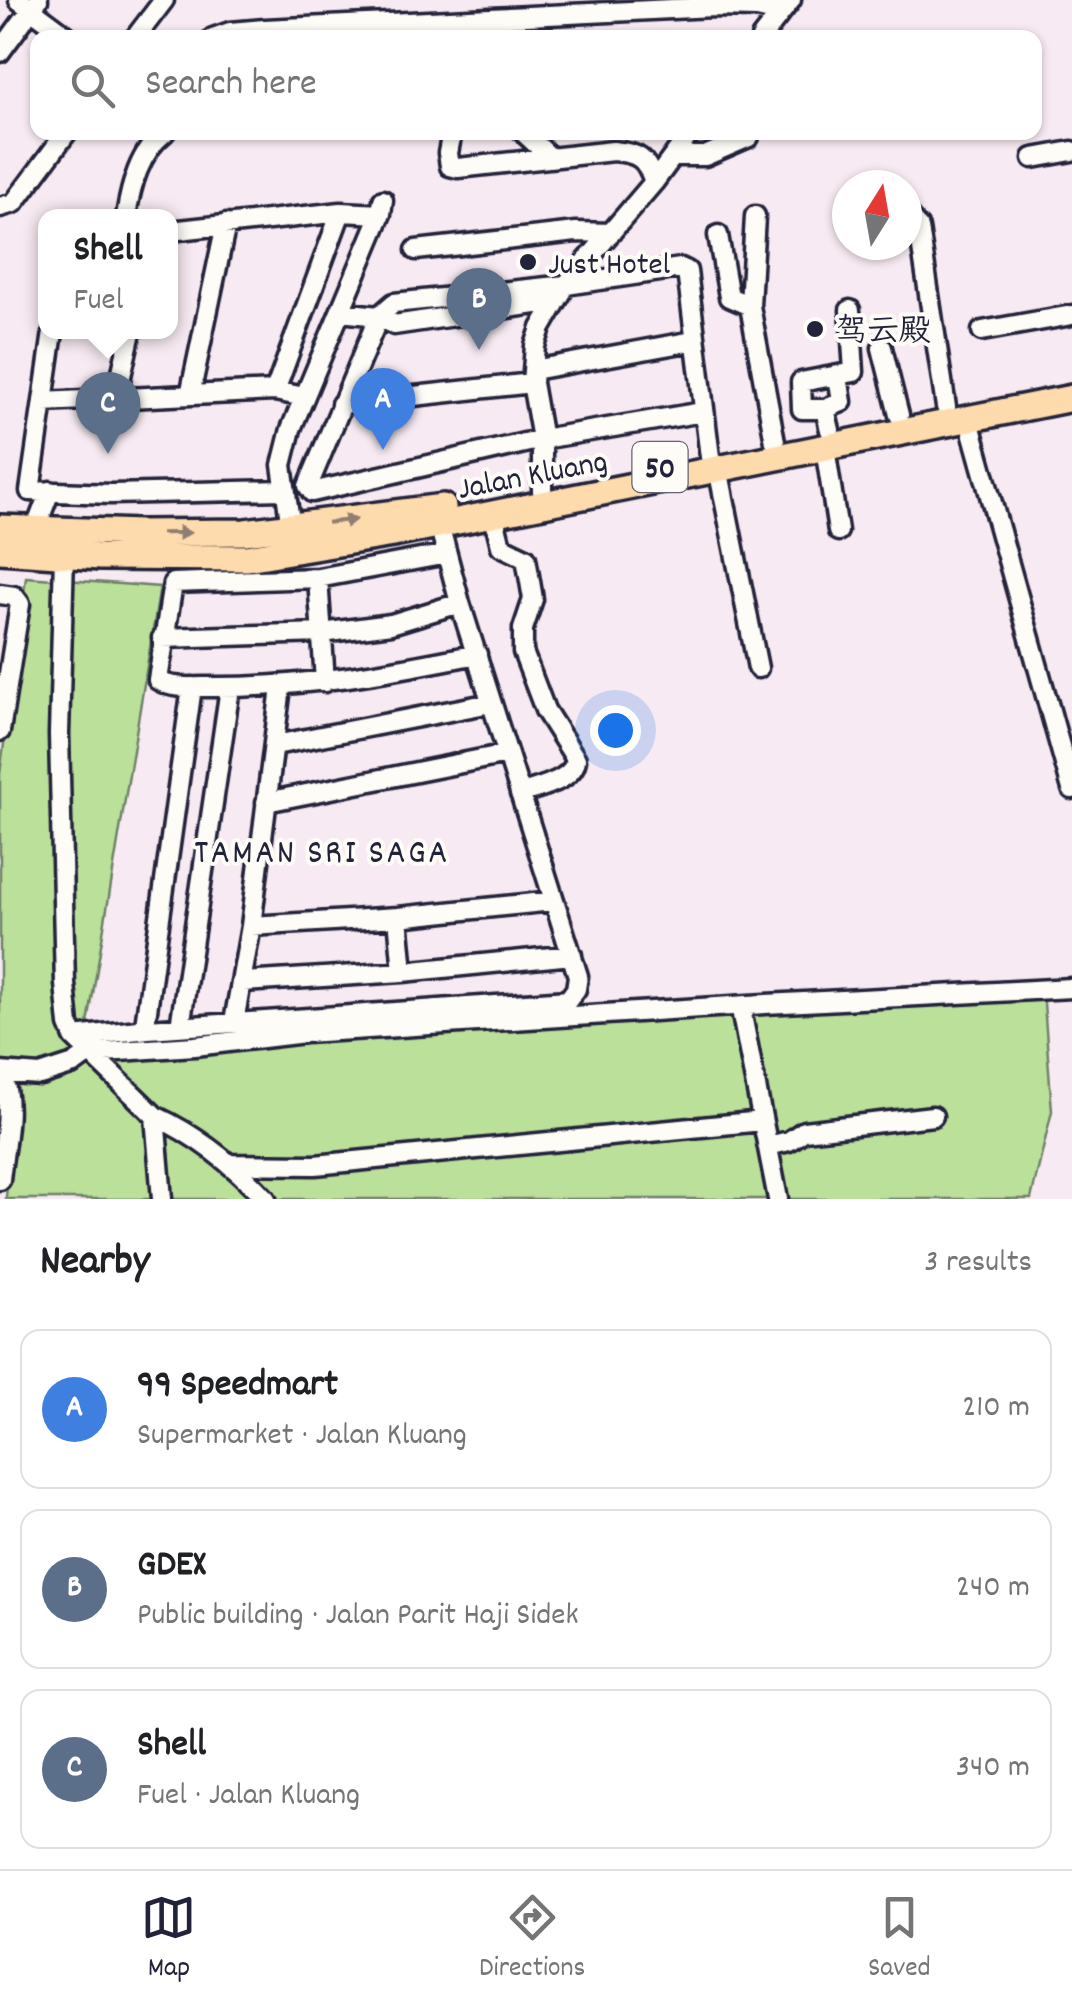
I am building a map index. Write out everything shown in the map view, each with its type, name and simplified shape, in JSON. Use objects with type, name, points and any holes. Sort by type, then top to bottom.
[{"type":"highway","name":"Jalan Kluang","points":[[0,528],[35,530],[104,544],[202,570],[246,545],[292,528],[714,463],[826,429],[899,414],[957,412],[1072,382]]},
{"type":"highway","name":"Jalan Kluang","points":[[0,550],[64,554],[104,544],[246,545],[440,524],[714,463],[826,429],[1072,398]]},
{"type":"street","points":[[141,30],[164,0]]},
{"type":"street","points":[[0,52],[29,3],[61,30]]},
{"type":"street","points":[[253,30],[786,6]]},
{"type":"street","points":[[767,30],[786,6]]},
{"type":"street","points":[[0,207],[14,203],[61,140]]},
{"type":"street","points":[[128,209],[141,160],[156,140]]},
{"type":"street","points":[[450,140],[450,166],[458,168],[613,150],[637,153],[648,163],[654,182]]},
{"type":"street","points":[[532,140],[549,156]]},
{"type":"street","points":[[542,491],[542,439],[532,376],[535,346],[561,293],[685,140]]},
{"type":"street","points":[[674,156],[705,156],[742,140]]},
{"type":"street","points":[[1033,158],[1072,151]]},
{"type":"street","points":[[178,230],[382,207],[290,429],[282,465],[292,528]]},
{"type":"street","points":[[275,391],[341,212]]},
{"type":"street","points":[[755,216],[750,306],[775,442]]},
{"type":"street","points":[[190,395],[226,224]]},
{"type":"street","points":[[416,250],[576,232],[611,233]]},
{"type":"street","points":[[718,235],[729,297],[750,306]]},
{"type":"street","points":[[922,243],[957,412],[1072,788]]},
{"type":"street","points":[[703,412],[542,439],[312,492],[308,480],[378,316],[394,303],[561,293],[681,268],[687,271],[703,412],[758,668]]},
{"type":"street","points":[[826,429],[802,409],[801,382],[856,369],[850,310]]},
{"type":"street","points":[[340,312],[378,316]]},
{"type":"street","points":[[982,331],[1072,315]]},
{"type":"street","points":[[52,339],[29,489],[32,492],[283,490]]},
{"type":"street","points":[[116,398],[129,339]]},
{"type":"street","points":[[342,404],[532,376],[693,341]]},
{"type":"street","points":[[882,348],[899,414]]},
{"type":"street","points":[[838,376],[842,402],[826,429],[838,532]]},
{"type":"street","points":[[42,402],[275,391],[304,397]]},
{"type":"street","points":[[35,530],[50,491]]},
{"type":"street","points":[[494,514],[501,546],[526,558],[533,599],[523,629],[523,652],[545,710],[576,758],[576,767],[568,775],[520,794]]},
{"type":"street","points":[[74,1036],[568,1000],[576,989],[578,976],[572,954],[506,754],[440,524]]},
{"type":"street","points":[[64,554],[59,734],[69,1026],[89,1053],[156,1116],[188,1131],[266,1199]]},
{"type":"street","points":[[447,554],[318,578],[202,570],[178,580],[170,586],[158,680],[162,684],[192,687],[281,687],[477,654]]},
{"type":"street","points":[[318,578],[325,682]]},
{"type":"street","points":[[0,731],[20,604],[7,595]]},
{"type":"street","points":[[162,638],[322,633],[391,624],[460,603]]},
{"type":"street","points":[[148,1029],[145,1025],[192,687]]},
{"type":"street","points":[[234,1022],[251,926],[281,687]]},
{"type":"street","points":[[180,1027],[230,688]]},
{"type":"street","points":[[275,745],[492,703]]},
{"type":"street","points":[[266,802],[506,754]]},
{"type":"street","points":[[251,926],[553,902]]},
{"type":"street","points":[[398,917],[403,972]]},
{"type":"street","points":[[243,982],[403,972],[572,954]]},
{"type":"street","points":[[0,1072],[56,1072],[89,1053],[305,1033],[1072,988]]},
{"type":"street","points":[[748,1005],[742,1015],[778,1199]]},
{"type":"street","points":[[0,1072],[8,1100],[0,1180]]},
{"type":"street","points":[[156,1116],[162,1199]]},
{"type":"street","points":[[768,1146],[804,1131],[933,1116]]},
{"type":"street","points":[[230,1164],[315,1164],[762,1121]]},
{"type":"green space","points":[[26,577],[160,587],[86,1036],[99,1050],[1043,989],[1052,1111],[1031,1199],[6,1199],[14,1067],[0,1063],[0,774]]},
{"type":"place","name":"Just Hotel","points":[[528,262]]},
{"type":"place","name":"驾云殿","points":[[815,329]]},
{"type":"place","name":"GDEX","points":[[479,350]]},
{"type":"place","name":"99 Speedmart","points":[[383,450]]},
{"type":"place","name":"Shell","points":[[108,454]]},
{"type":"district","name":"TAMAN SRI SAGA","points":[[322,850]]}]
